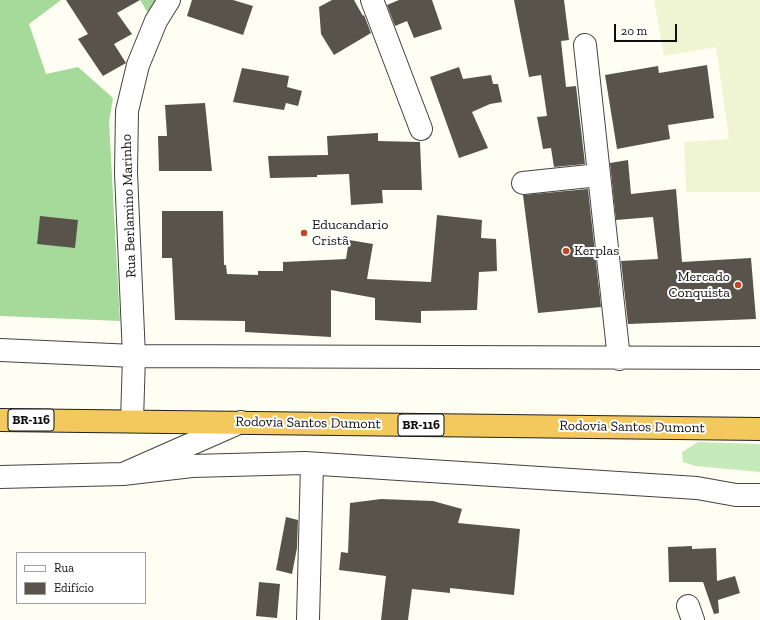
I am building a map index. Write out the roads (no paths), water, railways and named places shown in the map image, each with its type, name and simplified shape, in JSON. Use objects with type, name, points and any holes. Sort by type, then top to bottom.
[{"type":"highway","name":"Rodovia Santos Dumont","points":[[0,420],[760,429]]},
{"type":"street","name":"Rua Berlamino Marinho","points":[[132,421],[134,356],[126,173],[127,110],[138,65],[156,21],[169,0]]},
{"type":"street","points":[[372,0],[421,129]]},
{"type":"street","points":[[585,45],[619,358]]},
{"type":"street","points":[[523,183],[599,175]]},
{"type":"street","points":[[0,350],[134,356],[760,358]]},
{"type":"street","points":[[123,474],[241,422]]},
{"type":"street","points":[[308,620],[312,464]]},
{"type":"street","points":[[0,477],[123,474],[192,466],[312,464],[697,488],[736,495],[760,495]]},
{"type":"place","name":"Educandario Cristã","points":[[304,233]]},
{"type":"place","name":"Kerplas","points":[[566,251]]},
{"type":"place","name":"Mercado Conquista","points":[[738,285]]}]
